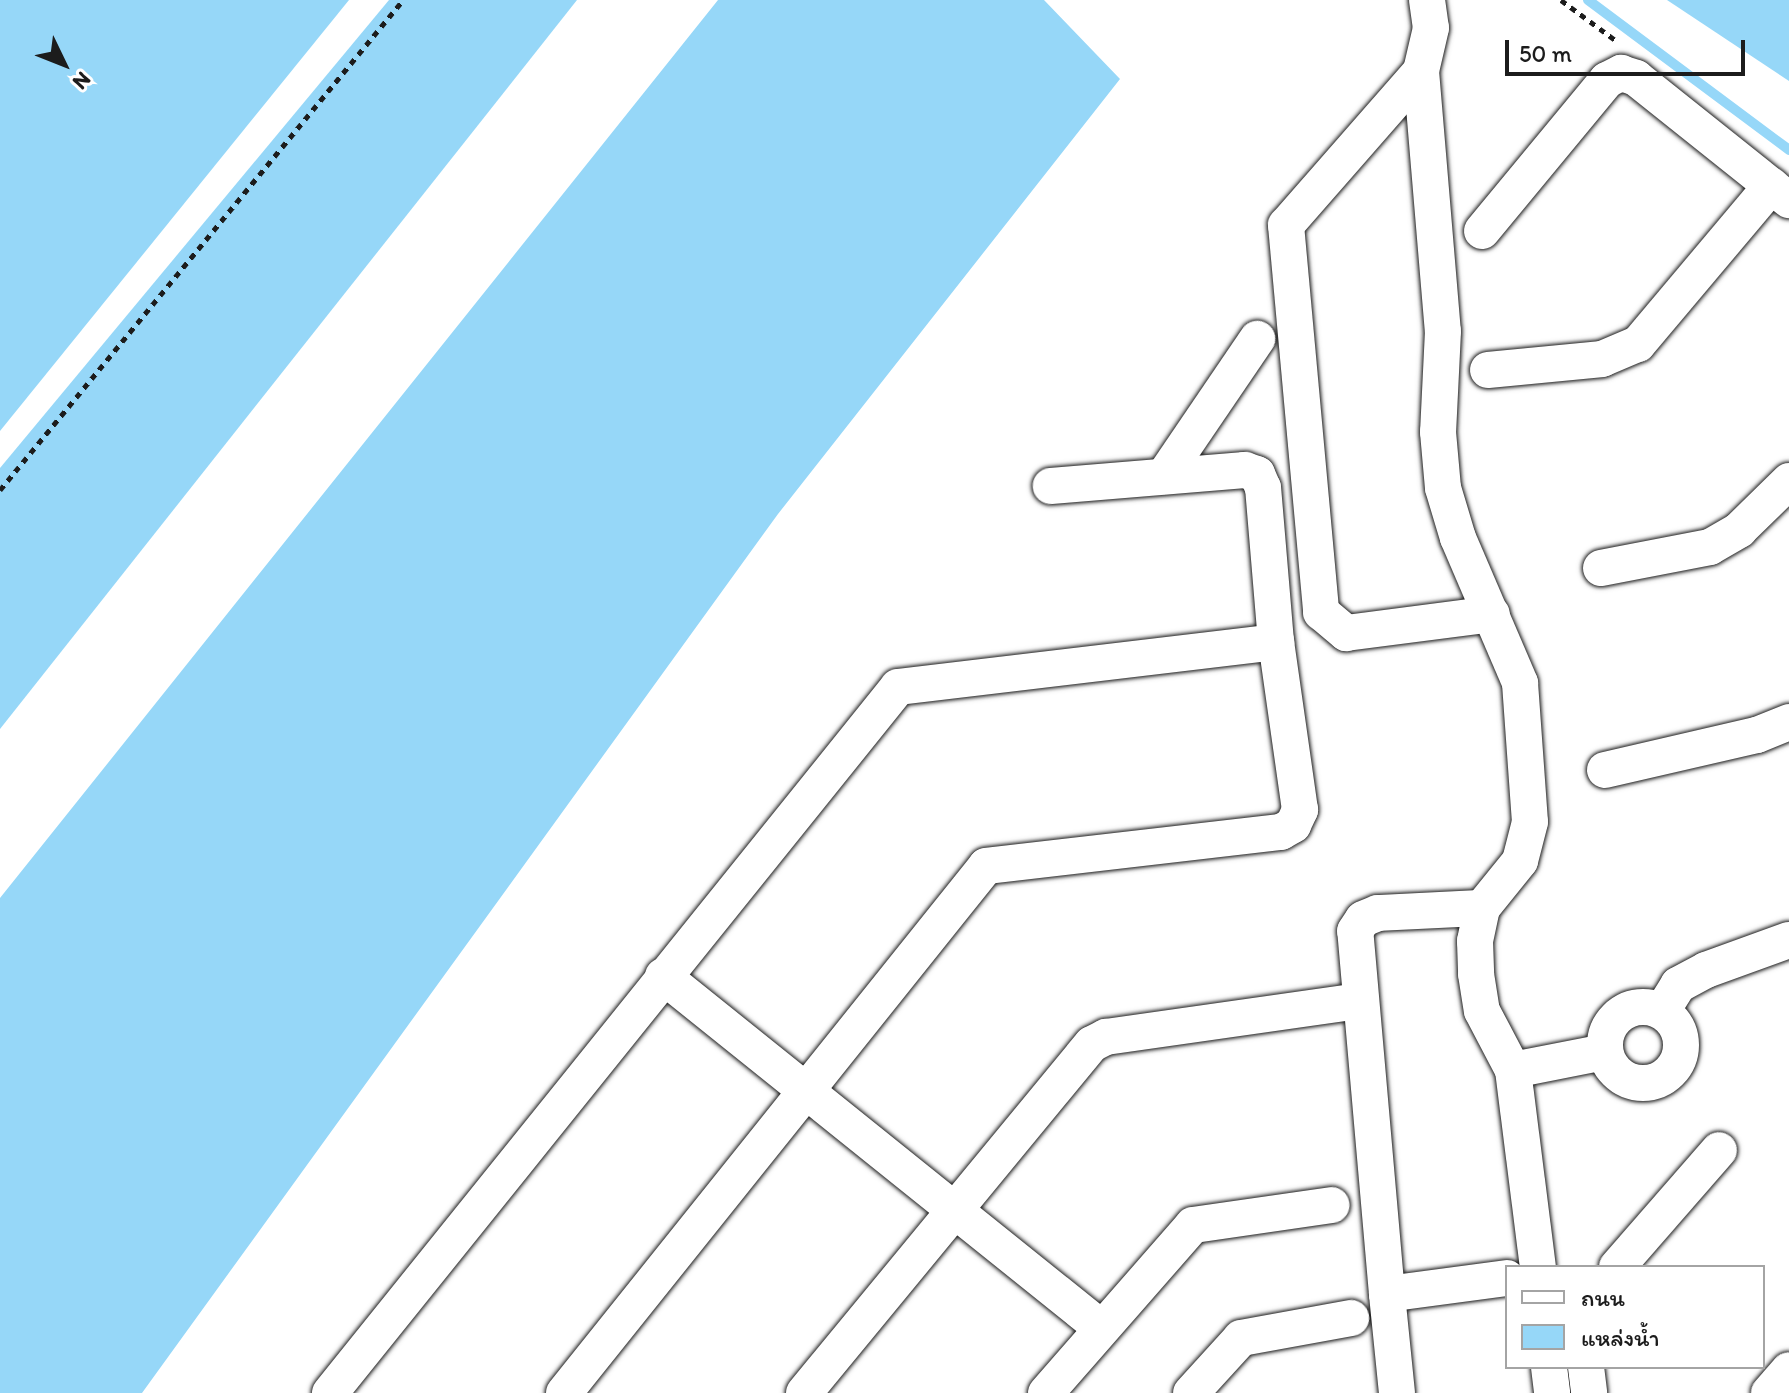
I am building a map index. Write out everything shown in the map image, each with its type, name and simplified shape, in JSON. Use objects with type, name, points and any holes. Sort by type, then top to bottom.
[{"type":"street","points":[[1427,0],[1431,28],[1421,71],[1443,331],[1438,432],[1443,488],[1458,538],[1520,683],[1530,822],[1520,861],[1482,908],[1475,941],[1482,1011],[1513,1070],[1538,1265]]},
{"type":"street","points":[[1421,71],[1286,225],[1321,612],[1346,633],[1492,614]]},
{"type":"street","points":[[1482,231],[1607,80],[1621,73],[1636,78],[1780,193],[1638,344],[1602,359],[1488,370]]},
{"type":"street","points":[[1164,476],[1257,339]]},
{"type":"street","points":[[564,1393],[803,1090],[986,866],[1281,832],[1293,825],[1300,810],[1276,642],[1263,488],[1257,474],[1245,470],[1051,486]]},
{"type":"street","points":[[1601,568],[1710,547],[1739,530],[1789,481]]},
{"type":"street","points":[[330,1393],[898,687],[1276,642]]},
{"type":"street","points":[[1605,770],[1757,735],[1789,722]]},
{"type":"street","points":[[1397,1393],[1355,931],[1363,919],[1378,913],[1482,908]]},
{"type":"street","points":[[1662,1011],[1678,985],[1706,970],[1789,940]]},
{"type":"street","points":[[663,976],[1100,1327]]},
{"type":"street","points":[[804,1393],[954,1207],[1092,1044],[1106,1037],[1360,1001]]},
{"type":"street","points":[[1640,1006],[1662,1011],[1677,1027],[1681,1048],[1673,1069],[1655,1081],[1633,1082],[1614,1072],[1605,1052],[1607,1031],[1620,1013],[1640,1006]]},
{"type":"street","points":[[1513,1070],[1605,1052]]},
{"type":"street","points":[[1619,1265],[1719,1150]]},
{"type":"street","points":[[1046,1393],[1100,1327],[1193,1225],[1332,1205]]},
{"type":"street","points":[[1387,1294],[1505,1278]]},
{"type":"street","points":[[1191,1393],[1241,1338],[1351,1318]]},
{"type":"street","points":[[1549,1369],[1552,1393]]},
{"type":"street","points":[[1586,1369],[1589,1393]]},
{"type":"street","points":[[1769,1393],[1789,1370]]},
{"type":"path","points":[[0,490],[403,0]]},
{"type":"water","points":[[0,0],[349,0],[0,431]]},
{"type":"water","points":[[389,0],[577,0],[0,729],[0,468]]},
{"type":"water","points":[[718,0],[1044,0],[1120,79],[778,514],[142,1393],[0,1393],[0,898]]},
{"type":"water","points":[[1667,0],[1789,0],[1789,81]]},
{"type":"waterway","points":[[1588,0],[1789,150]]}]
